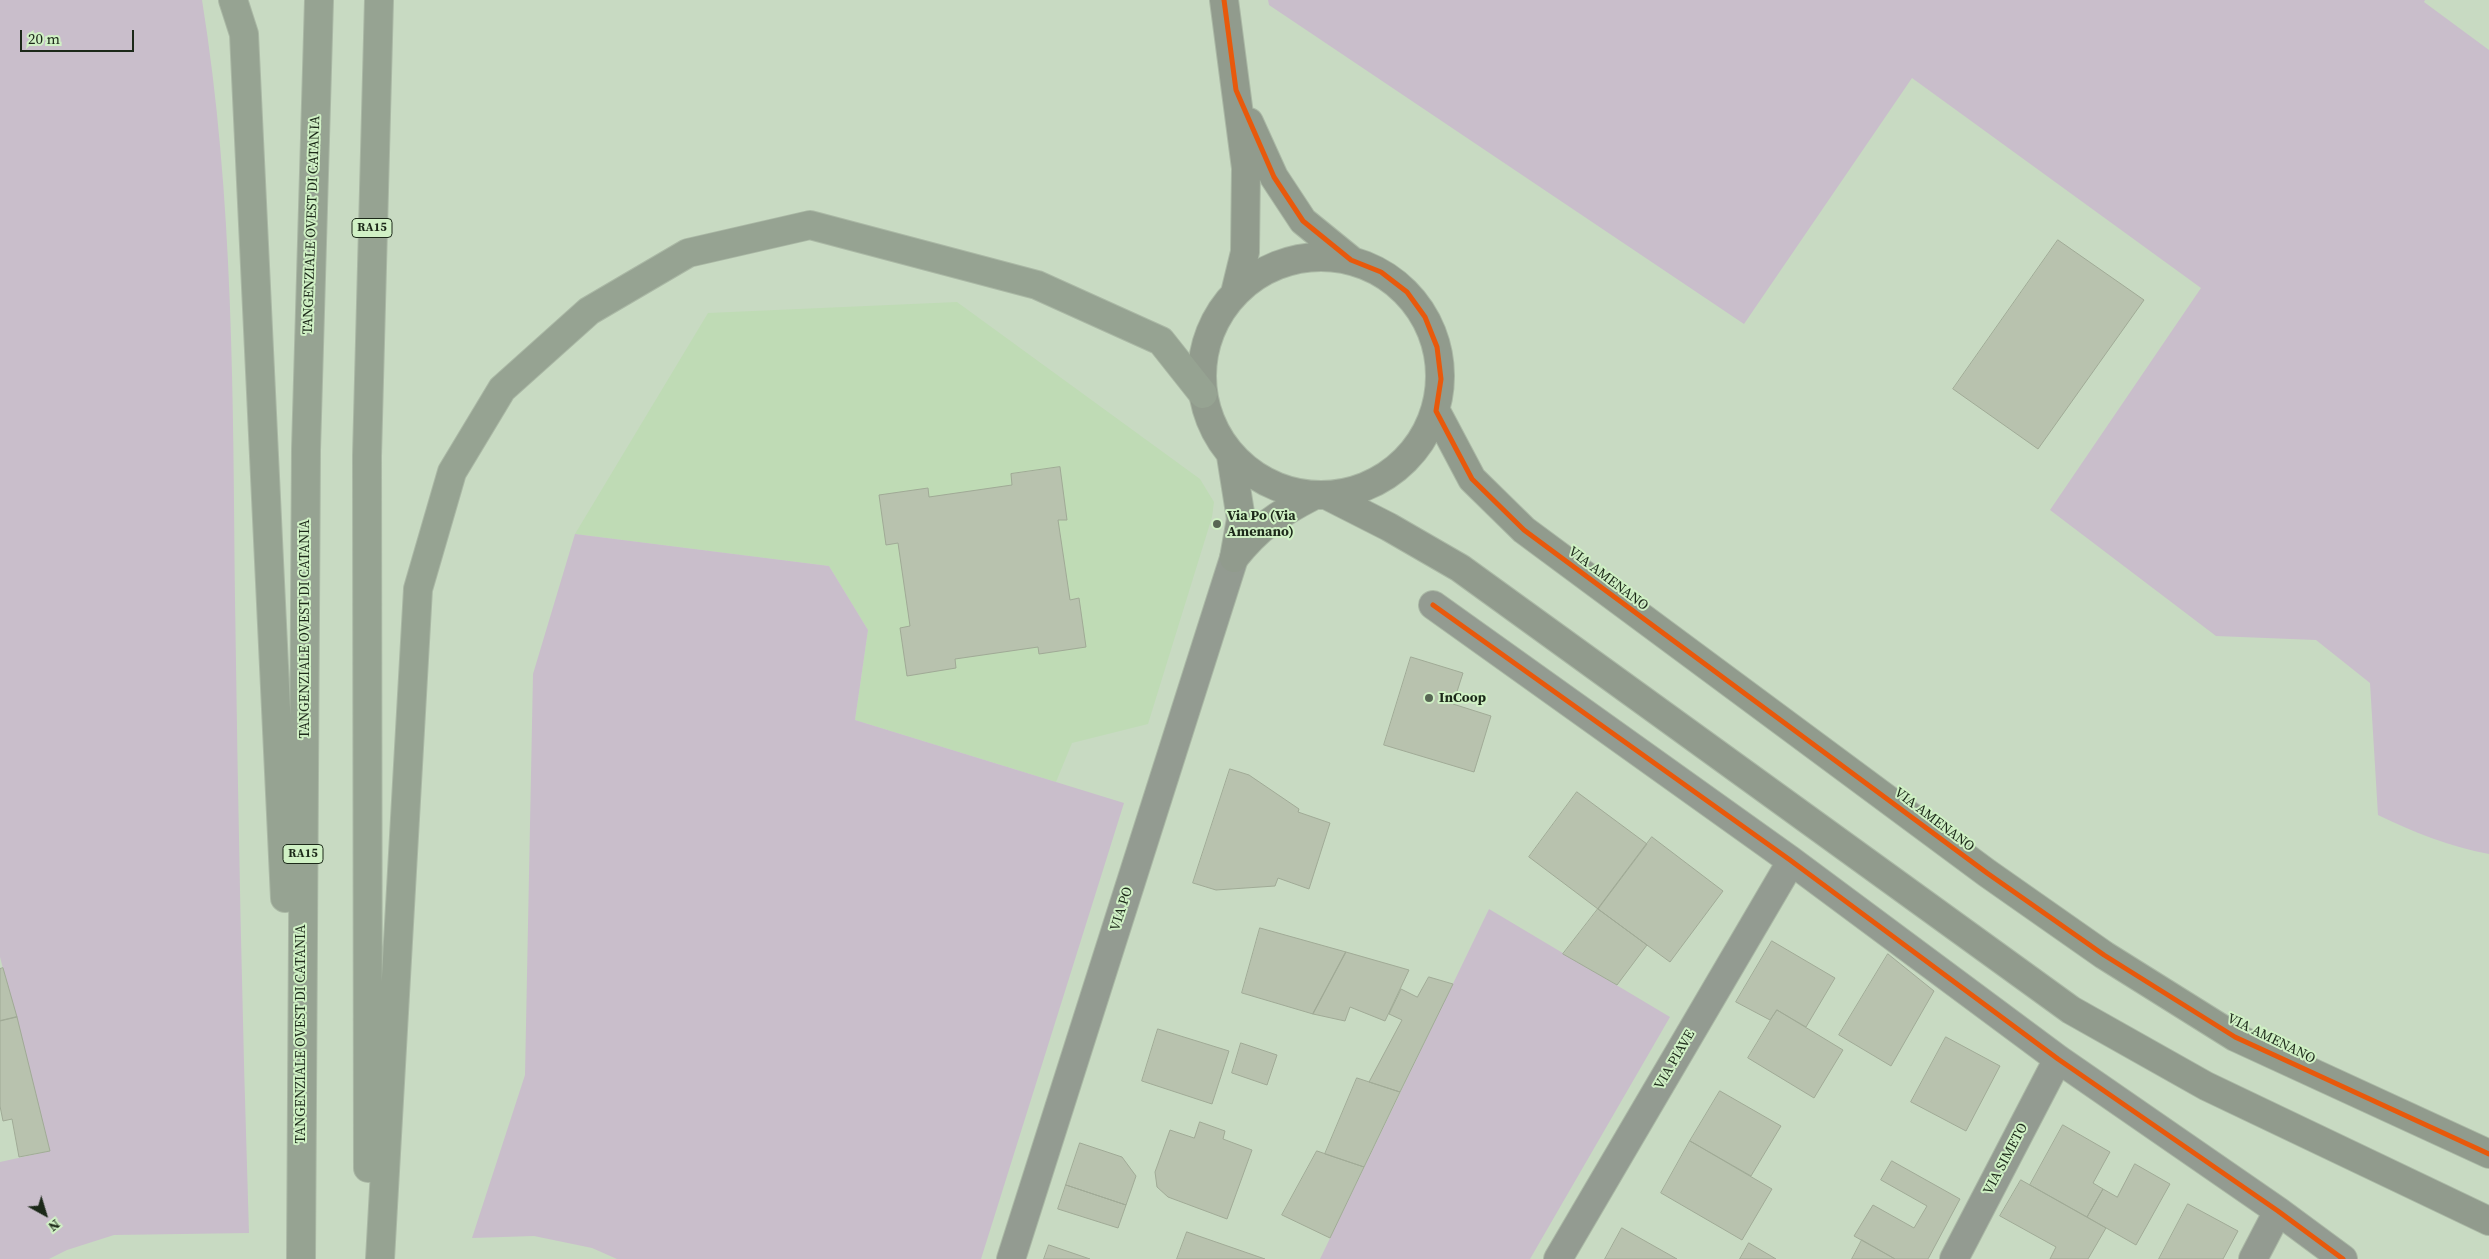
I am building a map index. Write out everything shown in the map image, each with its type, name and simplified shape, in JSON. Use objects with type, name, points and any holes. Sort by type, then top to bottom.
[{"type":"highway","points":[[233,0],[244,34],[300,1204]]},
{"type":"highway","name":"TANGENZIALE OVEST DI CATANIA","points":[[301,1259],[306,450],[319,0]]},
{"type":"highway","name":"RA15","points":[[368,1259],[367,456],[379,0]]},
{"type":"highway","points":[[380,1259],[418,589],[452,472],[502,389],[589,311],[688,253],[810,225],[1037,285],[1161,341],[1202,394]]},
{"type":"main road","points":[[1224,0],[1246,168],[1245,252],[1235,294]]},
{"type":"main road","points":[[1236,90],[1274,178],[1303,221],[1351,260]]},
{"type":"main road","points":[[1234,558],[1278,514],[1319,496],[1355,490],[1390,473],[1405,460],[1424,438],[1436,411],[1441,379],[1438,348],[1426,317],[1407,292],[1381,272],[1351,260],[1326,257],[1300,258],[1264,270],[1235,294],[1213,324],[1203,360],[1202,394],[1213,427],[1231,456],[1258,478],[1290,492],[1319,496],[1389,527],[1460,568],[2071,1010],[2206,1086],[2489,1221]]},
{"type":"main road","name":"VIA AMENANO","points":[[1436,411],[1472,479],[1524,530],[1987,873],[2104,955],[2235,1037],[2489,1154]]},
{"type":"main road","points":[[1231,456],[1241,519],[1234,558]]},
{"type":"street","name":"VIA PO","points":[[1011,1259],[1234,558]]},
{"type":"street","points":[[1433,604],[1790,860],[2058,1060],[2278,1211],[2343,1259]]},
{"type":"street","name":"VIA PIAVE","points":[[1558,1259],[1780,881],[1790,860]]},
{"type":"street","name":"VIA SIMETO","points":[[1954,1259],[2058,1060]]},
{"type":"street","points":[[2252,1259],[2278,1211]]},
{"type":"shaded area","points":[[0,0],[202,0],[213,74],[226,224],[230,299],[234,450],[240,916],[249,1233],[114,1235],[67,1250],[49,1259],[0,1259],[0,1162],[50,1151],[0,957]]},
{"type":"shaded area","points":[[1268,0],[2425,0],[2424,2],[2489,50],[2489,854],[2432,838],[2378,815],[2370,683],[2316,640],[2216,636],[2050,510],[2201,288],[1912,78],[1744,324],[1269,5]]},
{"type":"shaded area","points":[[957,302],[1200,479],[1214,502],[1212,517],[1148,724],[1072,743],[1056,782],[855,720],[868,630],[829,566],[575,534],[708,313]]},
{"type":"shaded area","points":[[575,534],[829,566],[868,630],[855,720],[1124,803],[981,1259],[617,1259],[592,1248],[534,1236],[472,1238],[525,1075],[533,674]]},
{"type":"shaded area","points":[[1489,909],[1670,1017],[1530,1259],[1320,1259]]},
{"type":"building","points":[[2058,240],[2144,300],[2038,449],[1953,389]]},
{"type":"building","points":[[1060,467],[1067,520],[1058,520],[1070,600],[1079,598],[1086,647],[1039,654],[1038,647],[955,659],[956,668],[907,676],[900,628],[910,626],[898,543],[886,545],[879,495],[928,488],[929,497],[1012,485],[1011,474]]},
{"type":"building","points":[[1411,657],[1463,673],[1453,704],[1491,716],[1474,772],[1384,745]]},
{"type":"building","points":[[1230,769],[1249,775],[1299,809],[1298,812],[1330,823],[1309,889],[1278,878],[1275,886],[1216,890],[1193,883]]},
{"type":"building","points":[[1577,792],[1647,844],[1598,909],[1529,857]]},
{"type":"building","points":[[1652,837],[1723,891],[1670,962],[1598,909]]},
{"type":"building","points":[[1598,909],[1647,945],[1617,985],[1563,954]]},
{"type":"building","points":[[1260,928],[1346,952],[1313,1014],[1242,993]]},
{"type":"building","points":[[1772,941],[1835,978],[1806,1027],[1777,1010],[1770,1020],[1736,1002]]},
{"type":"building","points":[[1346,952],[1409,970],[1385,1021],[1350,1007],[1345,1021],[1313,1014]]},
{"type":"building","points":[[1888,954],[1934,991],[1891,1066],[1839,1035]]},
{"type":"building","points":[[3,968],[17,1017],[0,1021],[0,969]]},
{"type":"building","points":[[1429,977],[1453,984],[1400,1092],[1369,1082],[1402,1020],[1389,1014],[1401,989],[1417,997]]},
{"type":"building","points":[[1777,1010],[1843,1050],[1814,1098],[1748,1058]]},
{"type":"building","points":[[17,1017],[50,1151],[19,1157],[12,1119],[3,1121],[0,1106],[0,1021]]},
{"type":"building","points":[[1158,1029],[1229,1051],[1212,1104],[1142,1081]]},
{"type":"building","points":[[1946,1037],[2000,1066],[1966,1131],[1911,1102]]},
{"type":"building","points":[[1241,1043],[1277,1055],[1267,1085],[1232,1073]]},
{"type":"building","points":[[1357,1078],[1400,1092],[1364,1167],[1325,1154]]},
{"type":"building","points":[[1720,1091],[1781,1126],[1751,1176],[1690,1141]]},
{"type":"building","points":[[1200,1122],[1225,1131],[1223,1139],[1252,1150],[1227,1219],[1168,1197],[1157,1187],[1155,1172],[1170,1130],[1194,1138]]},
{"type":"building","points":[[2063,1125],[2110,1152],[2093,1183],[2103,1189],[2087,1217],[2030,1185]]},
{"type":"building","points":[[1690,1141],[1772,1189],[1742,1240],[1661,1193]]},
{"type":"building","points":[[1080,1143],[1122,1157],[1136,1176],[1126,1205],[1066,1185]]},
{"type":"building","points":[[1317,1151],[1364,1167],[1330,1238],[1282,1215]]},
{"type":"building","points":[[1892,1161],[1960,1199],[1928,1259],[1895,1259],[1854,1236],[1873,1205],[1914,1228],[1927,1206],[1881,1180]]},
{"type":"building","points":[[2135,1164],[2170,1184],[2136,1245],[2087,1217],[2103,1189],[2117,1197]]},
{"type":"building","points":[[2021,1180],[2106,1228],[2088,1259],[2050,1259],[2056,1247],[2000,1216]]},
{"type":"building","points":[[1066,1185],[1126,1205],[1118,1228],[1058,1209]]},
{"type":"building","points":[[2188,1204],[2238,1231],[2223,1259],[2159,1259]]},
{"type":"building","points":[[1622,1228],[1677,1259],[1605,1259]]},
{"type":"building","points":[[1187,1232],[1265,1259],[1177,1259]]},
{"type":"building","points":[[1862,1240],[1895,1259],[1852,1259]]},
{"type":"building","points":[[1749,1243],[1776,1259],[1740,1259]]},
{"type":"building","points":[[1049,1245],[1090,1259],[1044,1259]]},
{"type":"cycle path","points":[[1224,0],[1236,90],[1274,177],[1303,221],[1351,260],[1381,272],[1407,292],[1425,317],[1437,347],[1441,379],[1436,411],[1472,479],[1524,530],[1987,873],[2104,955],[2235,1037],[2489,1154]]},
{"type":"cycle path","points":[[1433,605],[1790,860],[2058,1059],[2278,1211],[2343,1259]]},
{"type":"place","name":"Via Po (Via Amenano)","points":[[1217,524]]},
{"type":"place","name":"InCoop","points":[[1429,698]]}]
